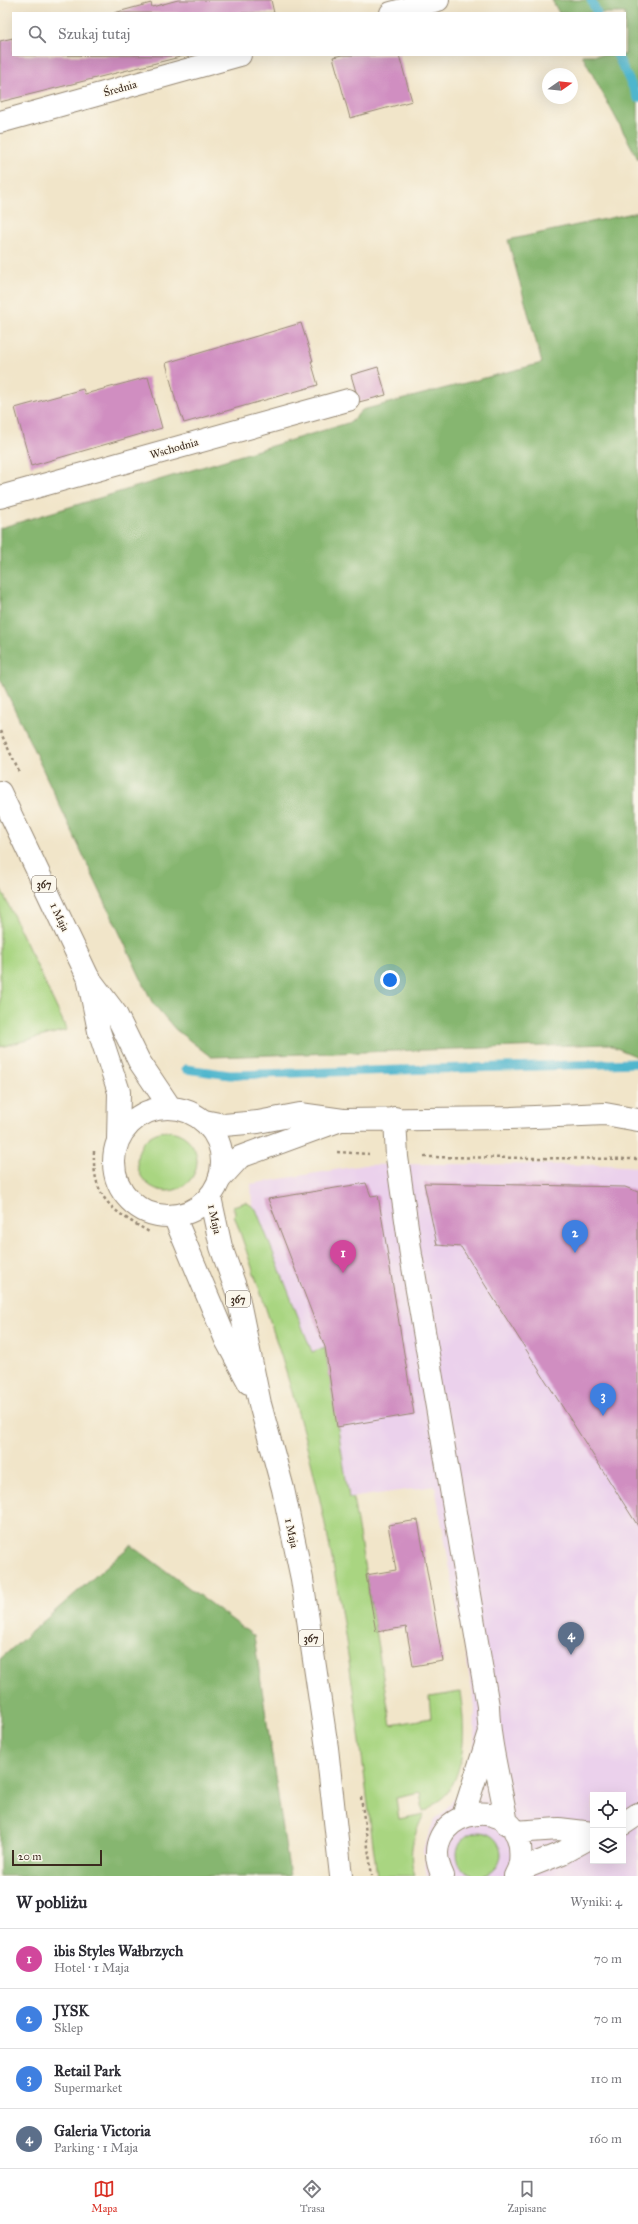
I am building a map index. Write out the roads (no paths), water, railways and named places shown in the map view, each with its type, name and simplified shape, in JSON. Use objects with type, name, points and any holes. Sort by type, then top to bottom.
[{"type":"street","points":[[395,12],[438,0]]},
{"type":"street","name":"Średnia","points":[[0,122],[236,56]]},
{"type":"street","name":"Wschodnia","points":[[0,497],[348,400]]},
{"type":"street","name":"1 Maja","points":[[0,792],[88,977],[116,1014],[139,1061],[170,1107]]},
{"type":"street","name":"1 Maja","points":[[88,977],[99,1031],[119,1092],[118,1140]]},
{"type":"street","name":"367","points":[[170,1107],[192,1112],[204,1121],[219,1142],[222,1167],[215,1188],[194,1210],[174,1216],[158,1215],[148,1212],[130,1200],[120,1187],[115,1172],[114,1156],[118,1140],[127,1127],[139,1116],[154,1109],[170,1107]]},
{"type":"street","points":[[204,1121],[224,1125],[258,1122],[300,1114],[343,1120],[395,1118],[511,1118],[606,1114],[638,1120]]},
{"type":"street","points":[[395,1118],[397,1157],[411,1255],[488,1706],[489,1735],[511,1828],[519,1843],[521,1857],[517,1873]]},
{"type":"street","points":[[215,1188],[240,1157],[343,1120]]},
{"type":"street","name":"1 Maja","points":[[215,1188],[221,1247],[238,1299],[260,1404],[283,1489],[302,1579],[327,1748],[341,1876]]},
{"type":"street","name":"367","points":[[174,1216],[226,1340],[260,1404]]},
{"type":"street","points":[[463,1816],[489,1735]]},
{"type":"street","points":[[443,1876],[438,1867],[438,1848],[442,1834],[450,1824],[463,1816],[480,1813],[495,1816],[511,1828],[559,1829],[590,1834]]},
{"type":"street","points":[[626,1822],[638,1814]]},
{"type":"street","points":[[517,1873],[562,1853],[590,1837]]},
{"type":"waterway","points":[[591,0],[597,12]]},
{"type":"waterway","points":[[617,56],[638,98]]},
{"type":"waterway","points":[[186,1069],[230,1075],[638,1063]]},
{"type":"place","name":"JYSK","points":[[575,1253]]},
{"type":"place","name":"ibis Styles Wałbrzych","points":[[343,1273]]},
{"type":"place","name":"Retail Park","points":[[603,1416]]},
{"type":"place","name":"Galeria Victoria","points":[[571,1655]]}]
